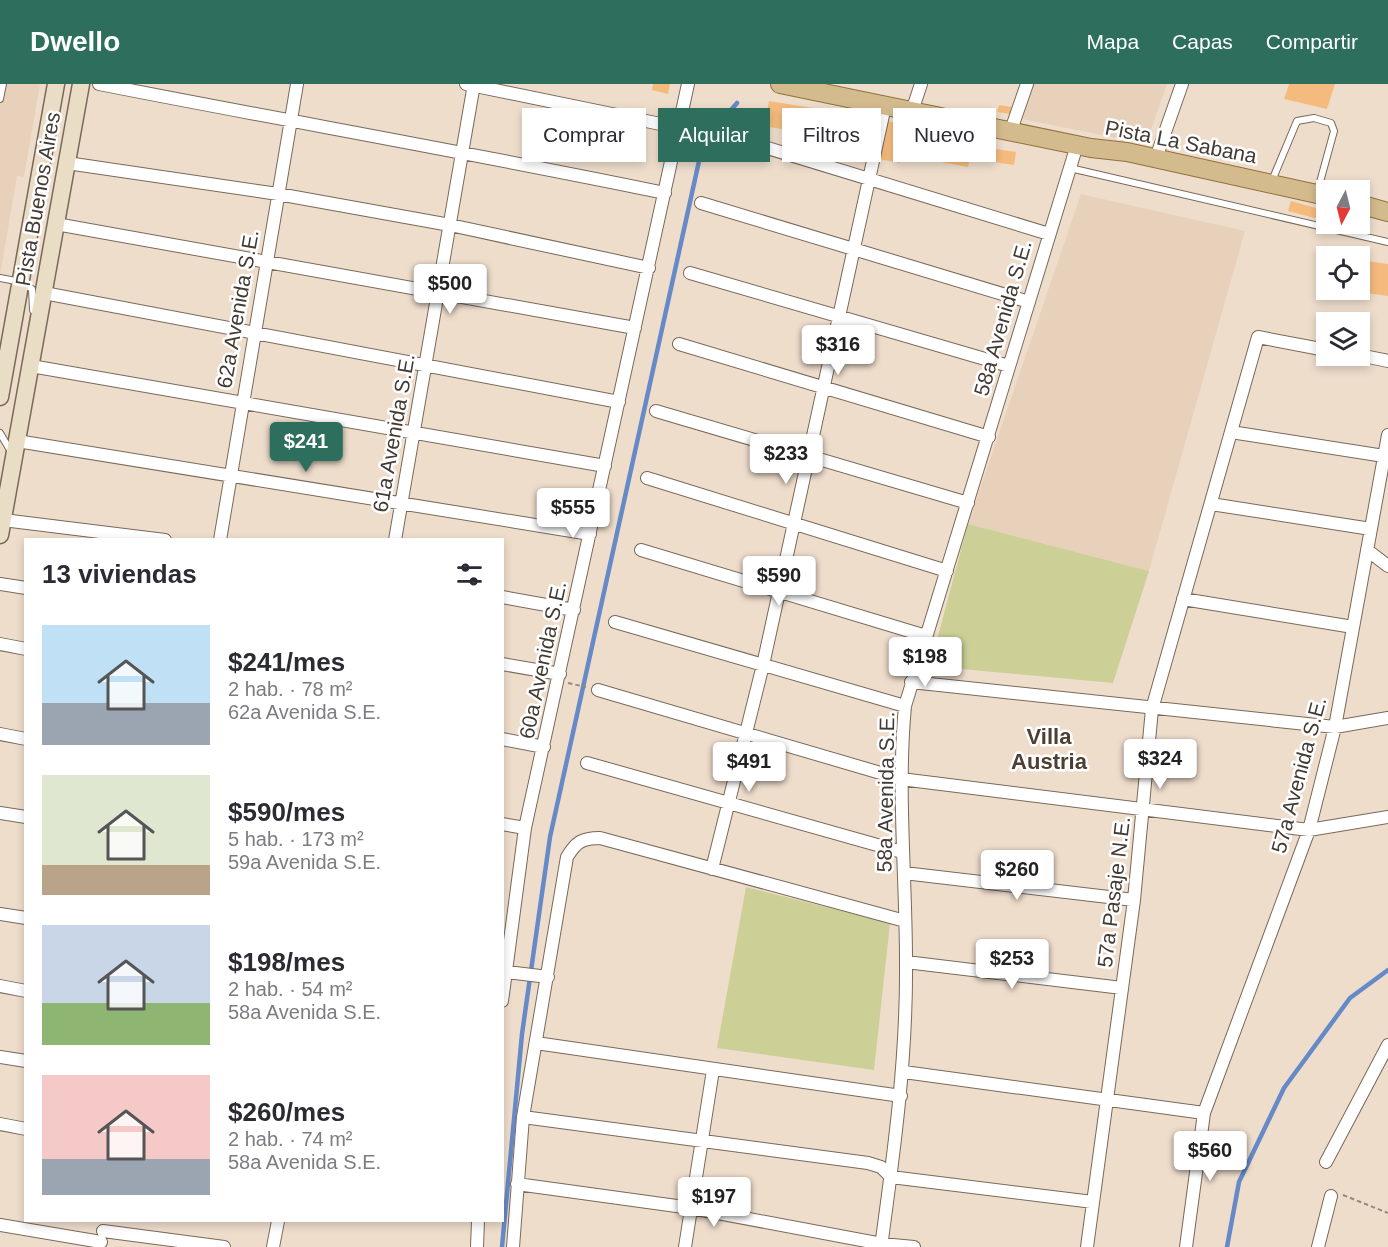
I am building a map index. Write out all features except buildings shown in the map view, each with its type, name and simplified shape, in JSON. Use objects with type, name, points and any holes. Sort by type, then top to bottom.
[{"type":"main road","name":"Pista Buenos Aires","points":[[0,397],[56,84]]},
{"type":"main road","name":"Pista Buenos Aires","points":[[1,527],[81,84]]},
{"type":"main road","name":"Pista La Sabana","points":[[783,84],[825,89],[896,108]]},
{"type":"main road","name":"Pista La Sabana","points":[[996,127],[1077,145],[1156,158],[1316,194]]},
{"type":"main road","points":[[1370,207],[1388,212]]},
{"type":"street","points":[[99,84],[291,122],[463,151],[665,194]]},
{"type":"street","name":"62a Avenida S.E.","points":[[220,538],[253,333],[297,84]]},
{"type":"street","name":"60a Avenida S.E.","points":[[684,108],[688,84]]},
{"type":"street","points":[[913,108],[921,84]]},
{"type":"street","points":[[1011,130],[1027,84]]},
{"type":"street","points":[[1156,158],[1182,84]]},
{"type":"street","points":[[472,85],[658,123]]},
{"type":"street","name":"61a Avenida S.E.","points":[[395,538],[463,151],[472,85]]},
{"type":"street","points":[[712,869],[763,665],[885,106]]},
{"type":"street","name":"58a Avenida S.E.","points":[[881,1245],[904,1072],[906,962],[901,779],[905,706],[1077,145]]},
{"type":"street","points":[[770,150],[1048,234]]},
{"type":"street","name":"60a Avenida S.E.","points":[[504,989],[525,828],[544,747],[564,679],[574,610],[672,162]]},
{"type":"street","points":[[67,163],[278,194],[450,225],[648,268]]},
{"type":"street","points":[[701,203],[1029,302]]},
{"type":"street","points":[[56,224],[635,328]]},
{"type":"street","points":[[690,273],[1009,366]]},
{"type":"street","points":[[44,293],[619,402]]},
{"type":"street","name":"57a Pasaje N.E.","points":[[1087,1247],[1134,900],[1152,710],[1258,337],[1316,348]]},
{"type":"street","points":[[679,344],[989,437]]},
{"type":"street","points":[[1370,358],[1388,361]]},
{"type":"street","points":[[31,366],[605,466]]},
{"type":"street","points":[[656,411],[968,503]]},
{"type":"street","points":[[1231,432],[1384,456]]},
{"type":"street","name":"57a Avenida S.E.","points":[[1186,1247],[1204,1113],[1309,830],[1335,727],[1388,435]]},
{"type":"street","points":[[17,441],[590,534]]},
{"type":"street","points":[[647,478],[947,571]]},
{"type":"street","points":[[1211,504],[1371,529]]},
{"type":"street","points":[[1,527],[140,538]]},
{"type":"street","points":[[641,550],[926,636]]},
{"type":"street","points":[[1367,550],[1388,566]]},
{"type":"street","points":[[0,584],[24,588]]},
{"type":"street","points":[[504,597],[574,610]]},
{"type":"street","points":[[1183,599],[1353,627]]},
{"type":"street","points":[[615,622],[905,706]]},
{"type":"street","points":[[0,644],[24,649]]},
{"type":"street","points":[[504,664],[564,679]]},
{"type":"street","points":[[911,682],[1152,710],[1335,727],[1388,718]]},
{"type":"street","points":[[598,690],[901,779],[1143,807],[1309,830],[1388,817]]},
{"type":"street","points":[[0,734],[24,739]]},
{"type":"street","points":[[504,739],[544,747]]},
{"type":"street","points":[[587,763],[902,852]]},
{"type":"street","points":[[0,813],[24,817]]},
{"type":"street","points":[[504,824],[525,828]]},
{"type":"street","points":[[513,1247],[524,1117],[536,1043],[542,977],[567,857],[575,845],[585,838],[600,838],[905,921]]},
{"type":"street","points":[[904,873],[1134,900]]},
{"type":"street","points":[[0,914],[24,918]]},
{"type":"street","points":[[906,962],[1122,988]]},
{"type":"street","points":[[507,972],[542,977]]},
{"type":"street","points":[[0,987],[24,991]]},
{"type":"street","points":[[536,1043],[901,1096]]},
{"type":"street","points":[[1326,1162],[1388,1045]]},
{"type":"street","points":[[0,1057],[24,1061]]},
{"type":"street","points":[[685,1247],[713,1070]]},
{"type":"street","points":[[904,1072],[1204,1113]]},
{"type":"street","points":[[524,1117],[868,1163],[881,1167],[891,1177],[1093,1202]]},
{"type":"street","points":[[0,1124],[24,1129]]},
{"type":"street","points":[[518,1184],[691,1208],[881,1245],[914,1247]]},
{"type":"street","points":[[1318,1247],[1331,1196]]},
{"type":"street","points":[[273,1247],[278,1222]]},
{"type":"street","points":[[477,1247],[478,1222]]},
{"type":"street","points":[[0,1225],[224,1247]]},
{"type":"lane","points":[[0,99],[3,84]]},
{"type":"lane","points":[[1271,183],[1297,121],[1314,118],[1331,123],[1334,131],[1325,180]]},
{"type":"lane","points":[[1070,168],[1388,242]]},
{"type":"lane","points":[[0,278],[21,282],[32,289],[33,311],[39,317]]},
{"type":"lane","points":[[0,433],[6,440],[13,462]]},
{"type":"path","points":[[564,679],[598,690]]},
{"type":"path","points":[[1331,1196],[1340,1194],[1363,1201],[1388,1213]]},
{"type":"shaded area","points":[[0,84],[40,84],[24,177],[17,176],[0,276]]},
{"type":"shaded area","points":[[1034,84],[1167,84],[1146,144],[1022,119]]},
{"type":"shaded area","points":[[1081,194],[1245,231],[1149,571],[968,524]]},
{"type":"green space","points":[[968,524],[1149,571],[1113,683],[930,666]]},
{"type":"green space","points":[[746,887],[890,923],[874,1070],[717,1048]]},
{"type":"waterway","points":[[502,1247],[522,1034],[550,837],[703,143],[737,103]]},
{"type":"waterway","points":[[1227,1247],[1239,1182],[1284,1088],[1350,998],[1388,970]]},
{"type":"district","name":"Villa Austria","points":[[1049,748]]}]
